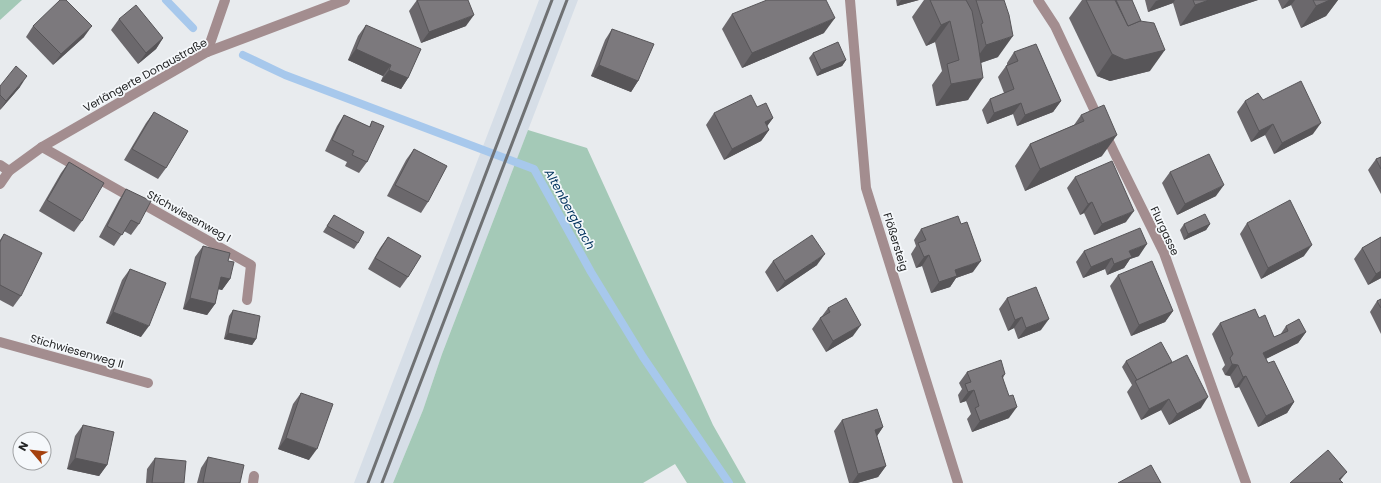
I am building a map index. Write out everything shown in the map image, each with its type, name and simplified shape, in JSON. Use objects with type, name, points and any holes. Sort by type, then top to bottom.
[{"type":"street","points":[[207,52],[225,0]]},
{"type":"street","name":"Verlängerte Donaustraße","points":[[4,168],[207,52],[346,0]]},
{"type":"street","name":"Flößersteig","points":[[850,0],[866,188],[958,483]]},
{"type":"street","name":"Flurgasse","points":[[1038,0],[1055,26],[1114,152],[1164,253],[1246,483]]},
{"type":"street","name":"Stichwiesenweg I","points":[[42,147],[251,265],[246,300]]},
{"type":"street","points":[[0,184],[4,168]]},
{"type":"street","name":"Stichwiesenweg II","points":[[0,342],[148,384]]},
{"type":"shaded area","points":[[539,0],[578,0],[442,354],[423,410],[393,483],[354,483]]},
{"type":"green space","points":[[0,0],[22,0],[0,20]]},
{"type":"green space","points":[[528,130],[587,148],[713,425],[746,483],[687,483],[675,464],[643,483],[393,483],[423,410],[442,354]]},
{"type":"building","points":[[60,0],[66,0],[92,26],[61,54],[33,26]]},
{"type":"building","points":[[417,0],[468,0],[474,15],[429,32]]},
{"type":"building","points":[[767,0],[826,0],[835,18],[752,53],[732,14]]},
{"type":"building","points":[[930,0],[966,0],[972,11],[983,78],[951,84],[947,64],[959,60],[950,21],[941,25]]},
{"type":"building","points":[[976,0],[1004,0],[1009,15],[1013,36],[986,45],[981,24],[983,23]]},
{"type":"building","points":[[1086,0],[1115,0],[1128,26],[1140,21],[1154,23],[1165,50],[1125,60],[1112,54]]},
{"type":"building","points":[[1116,0],[1132,0],[1141,21],[1128,26]]},
{"type":"building","points":[[1193,0],[1209,0],[1195,5]]},
{"type":"building","points":[[1313,0],[1330,0],[1316,6]]},
{"type":"building","points":[[136,5],[163,38],[146,53],[119,19]]},
{"type":"building","points":[[366,25],[421,49],[408,78],[389,70],[391,65],[356,49]]},
{"type":"building","points":[[612,29],[654,44],[638,81],[599,65]]},
{"type":"building","points":[[838,42],[846,60],[821,70],[813,53]]},
{"type":"building","points":[[1036,44],[1061,101],[1025,115],[1021,103],[994,113],[990,99],[1014,89],[1006,66],[1018,61],[1014,52]]},
{"type":"building","points":[[16,66],[27,76],[6,101],[0,95],[0,86]]},
{"type":"building","points":[[1301,81],[1321,123],[1282,143],[1273,124],[1259,131],[1245,101],[1258,93],[1263,100]]},
{"type":"building","points":[[751,95],[757,107],[766,103],[773,118],[765,122],[769,130],[732,149],[714,113]]},
{"type":"building","points":[[1104,105],[1117,135],[1040,169],[1030,144],[1084,121],[1081,115]]},
{"type":"building","points":[[154,112],[188,131],[166,168],[132,149]]},
{"type":"building","points":[[344,115],[370,127],[372,121],[384,126],[367,162],[352,155],[354,151],[332,140]]},
{"type":"building","points":[[414,149],[447,166],[428,202],[395,185]]},
{"type":"building","points":[[1209,154],[1224,185],[1185,204],[1170,172]]},
{"type":"building","points":[[1381,157],[1381,169],[1376,159]]},
{"type":"building","points":[[1112,161],[1134,211],[1102,224],[1092,202],[1088,204],[1075,177]]},
{"type":"building","points":[[69,162],[104,183],[82,221],[47,200]]},
{"type":"building","points":[[126,189],[151,201],[139,224],[131,220],[122,235],[107,226]]},
{"type":"building","points":[[1290,200],[1312,245],[1268,268],[1247,223]]},
{"type":"building","points":[[1205,214],[1210,224],[1188,234],[1184,224]]},
{"type":"building","points":[[334,215],[364,232],[358,243],[327,226]]},
{"type":"building","points":[[958,216],[961,224],[967,222],[981,261],[955,270],[957,276],[939,282],[929,255],[924,257],[918,243],[926,240],[921,229]]},
{"type":"building","points":[[1140,228],[1147,244],[1129,251],[1132,257],[1114,264],[1112,258],[1091,267],[1084,251]]},
{"type":"building","points":[[4,234],[42,253],[21,296],[0,285],[0,242]]},
{"type":"building","points":[[812,235],[825,254],[785,281],[773,261]]},
{"type":"building","points":[[388,237],[421,256],[408,277],[375,258]]},
{"type":"building","points":[[1381,237],[1381,271],[1376,274],[1362,248]]},
{"type":"building","points":[[203,246],[230,253],[228,261],[234,262],[230,279],[221,277],[215,304],[190,298]]},
{"type":"building","points":[[1152,261],[1173,311],[1139,325],[1118,275]]},
{"type":"building","points":[[130,269],[166,283],[149,326],[113,312]]},
{"type":"building","points":[[1036,287],[1049,319],[1026,328],[1022,317],[1015,320],[1007,298]]},
{"type":"building","points":[[846,298],[861,325],[833,341],[820,318],[830,312],[828,308]]},
{"type":"building","points":[[1381,299],[1381,308],[1377,301]]},
{"type":"building","points":[[1255,309],[1259,318],[1265,315],[1274,337],[1288,331],[1286,326],[1299,319],[1306,332],[1263,353],[1268,363],[1274,361],[1294,402],[1266,416],[1246,376],[1243,377],[1238,365],[1232,364],[1230,358],[1233,354],[1220,323]]},
{"type":"building","points":[[233,310],[260,316],[256,339],[228,333]]},
{"type":"building","points":[[1161,342],[1172,362],[1137,380],[1126,361]]},
{"type":"building","points":[[1187,355],[1208,397],[1177,414],[1169,399],[1149,409],[1135,381]]},
{"type":"building","points":[[1001,360],[1005,374],[1002,376],[1009,396],[1013,395],[1017,407],[980,421],[975,408],[979,406],[974,390],[968,392],[965,384],[971,382],[967,372]]},
{"type":"building","points":[[301,393],[333,404],[317,449],[286,438]]},
{"type":"building","points":[[877,409],[883,427],[875,430],[886,466],[858,474],[842,420]]},
{"type":"building","points":[[83,425],[114,432],[107,465],[75,458]]},
{"type":"building","points":[[1328,450],[1347,472],[1339,479],[1343,483],[1290,483]]},
{"type":"building","points":[[208,457],[244,465],[240,483],[203,483]]},
{"type":"building","points":[[155,458],[186,461],[184,483],[152,483]]},
{"type":"building","points":[[1151,465],[1161,483],[1118,483]]},
{"type":"waterway","name":"Altenbergbach","points":[[166,0],[193,28]]},
{"type":"waterway","name":"Altenbergbach","points":[[243,55],[285,75],[534,169],[591,272],[643,357],[729,483]]},
{"type":"railway","points":[[368,483],[552,0]]},
{"type":"railway","points":[[382,483],[567,0]]}]
